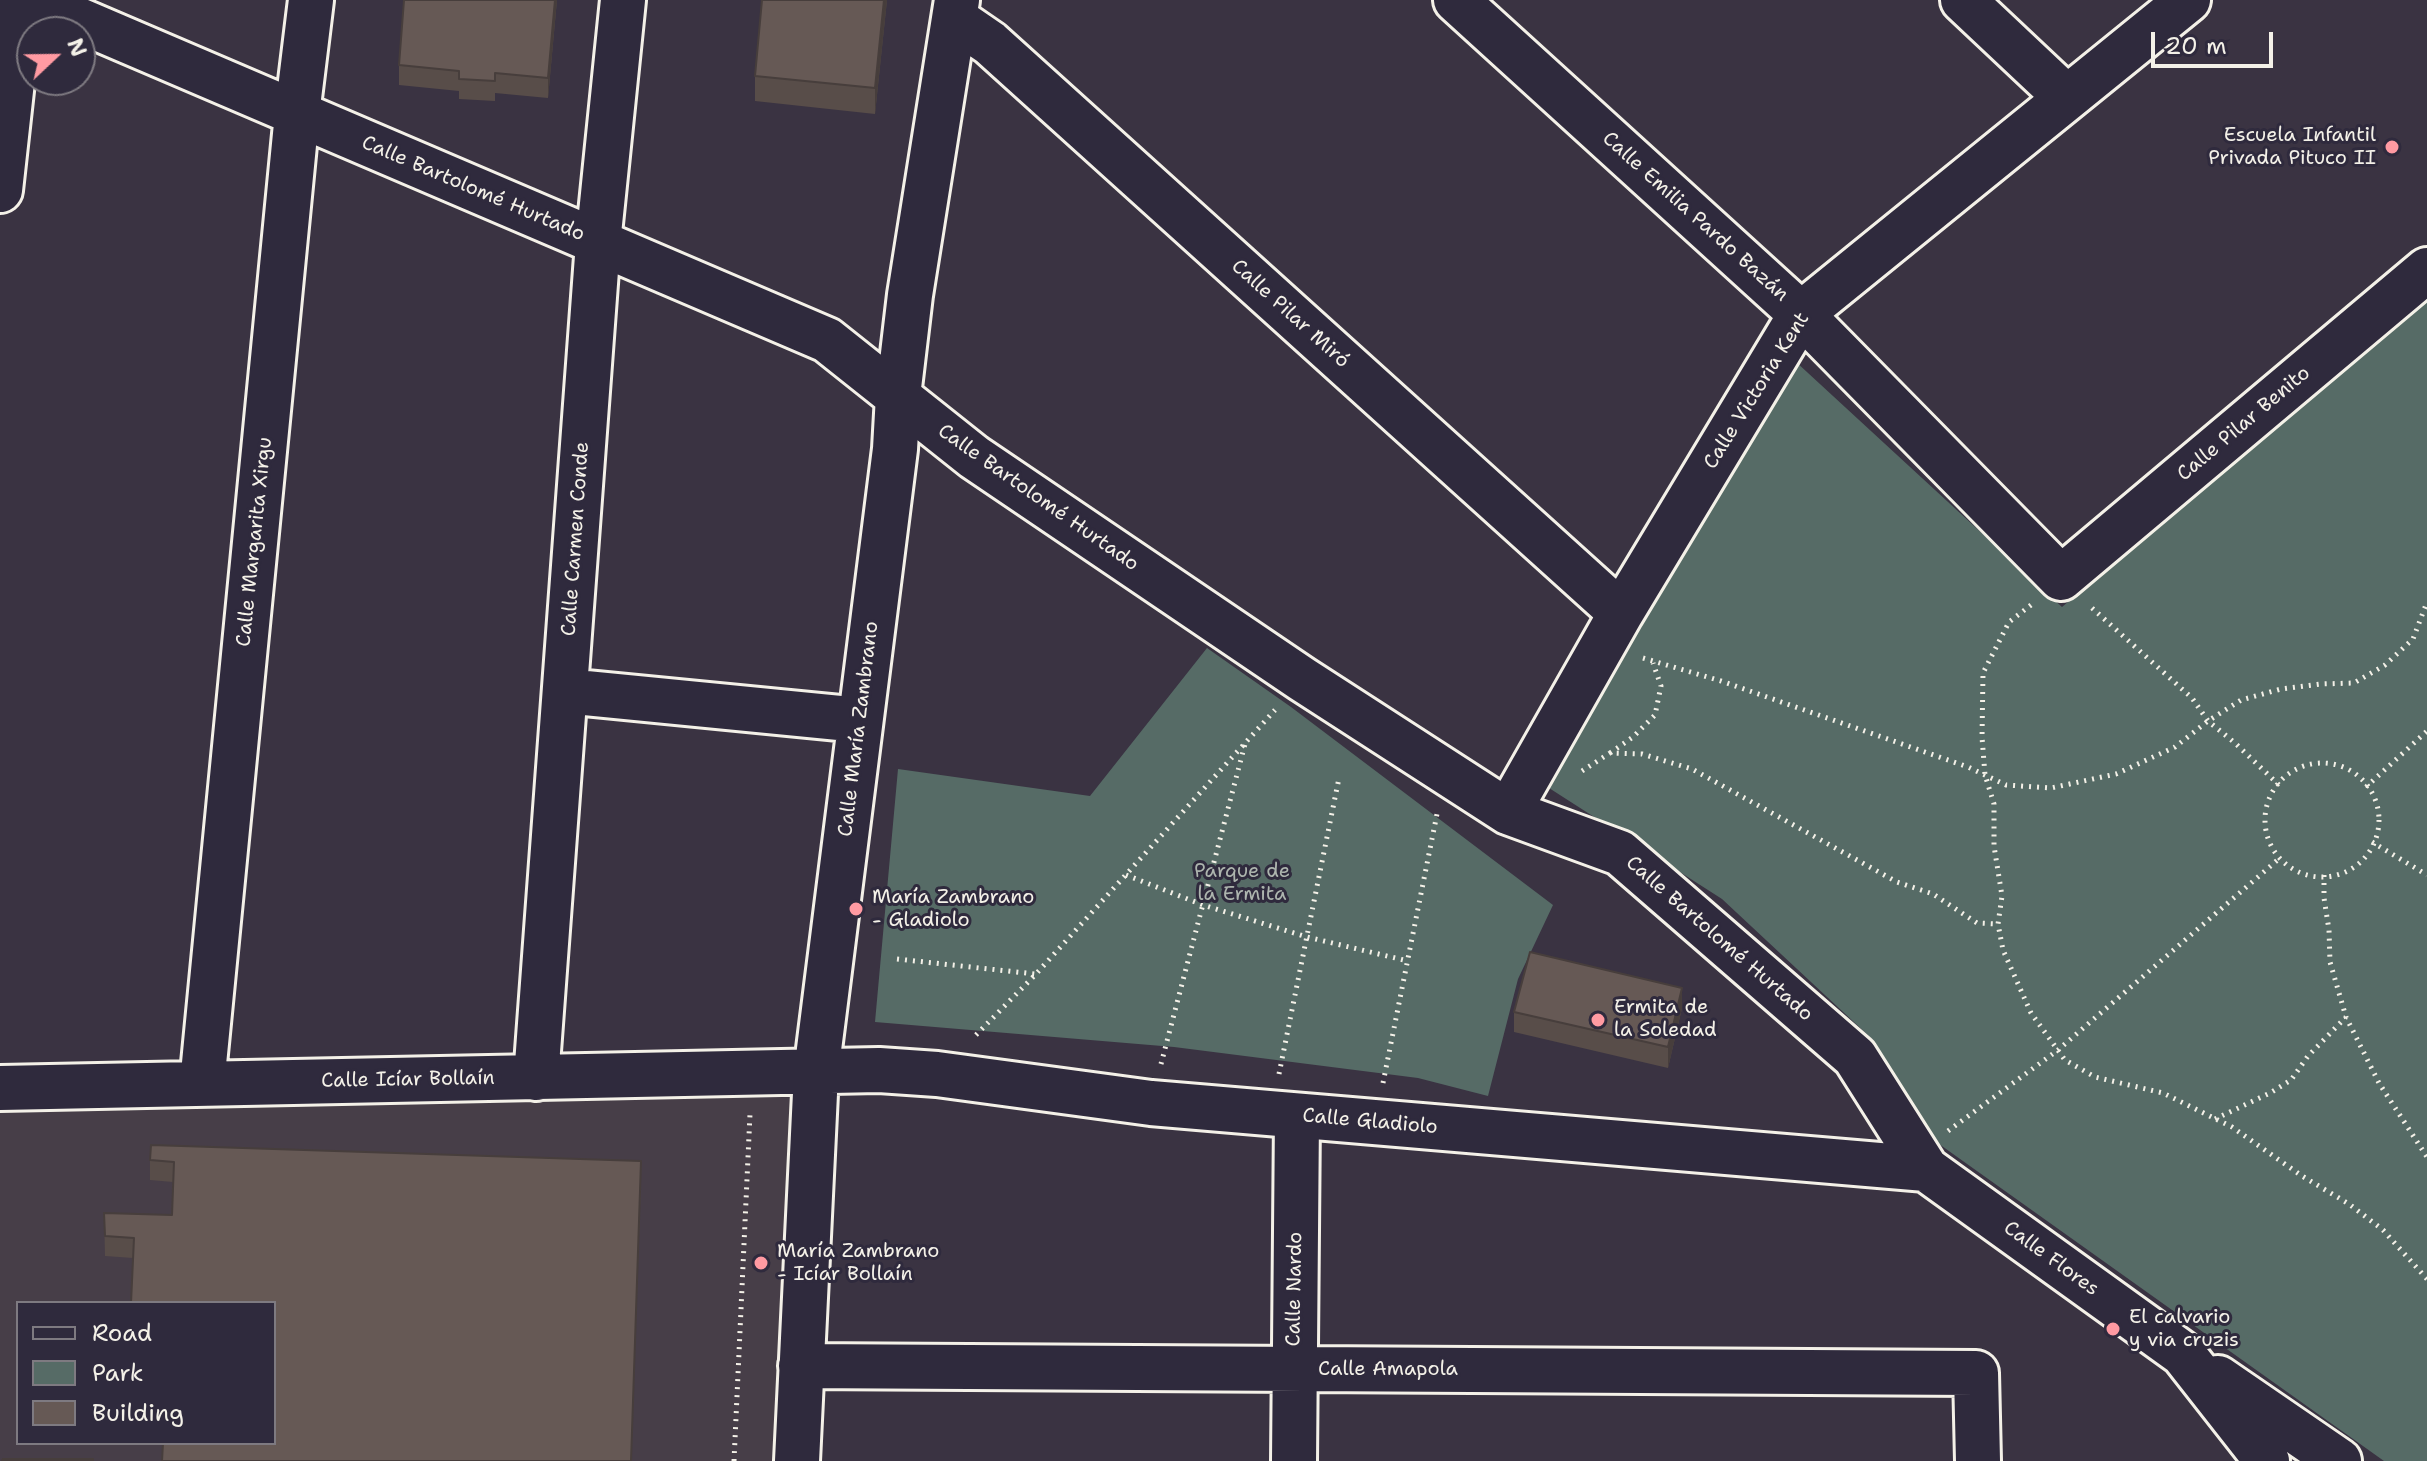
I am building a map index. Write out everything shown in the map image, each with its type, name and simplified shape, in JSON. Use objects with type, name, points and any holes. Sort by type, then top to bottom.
[{"type":"street","points":[[0,190],[21,0]]},
{"type":"street","name":"Calle Bartolomé Hurtado","points":[[32,0],[827,340],[974,457],[1302,679],[1508,812],[1620,853],[1855,1057],[1921,1161]]},
{"type":"street","name":"Calle Margarita Xirgu","points":[[202,1084],[297,114],[311,0]]},
{"type":"street","name":"Calle Carmen Conde","points":[[536,1078],[598,243],[623,0]]},
{"type":"street","name":"Calle Emilia Pardo Bazán","points":[[1456,0],[1801,314],[2061,578]]},
{"type":"street","points":[[1963,0],[2066,97]]},
{"type":"street","name":"Calle Victoria Kent","points":[[1508,812],[1613,627],[1801,314],[2188,0]]},
{"type":"street","name":"Calle María Zambrano","points":[[797,1461],[816,1073],[895,449],[910,295],[956,10]]},
{"type":"street","name":"Calle Pilar Miró","points":[[956,10],[1613,627]]},
{"type":"street","name":"Calle Pilar Benito","points":[[2061,578],[2427,270]]},
{"type":"street","points":[[565,691],[860,720]]},
{"type":"street","name":"Calle Gladiolo","points":[[816,1073],[879,1070],[937,1074],[1151,1103],[1284,1115],[1921,1161]]},
{"type":"street","name":"Calle Icíar Bollaín","points":[[0,1088],[816,1073]]},
{"type":"street","name":"Calle Nardo","points":[[1284,1115],[1295,1369],[1294,1461]]},
{"type":"street","name":"Calle Flores","points":[[1921,1161],[2183,1354],[2267,1461]]},
{"type":"street","points":[[2183,1354],[2339,1461]]},
{"type":"street","name":"Calle Amapola","points":[[801,1366],[1976,1373],[1978,1461]]},
{"type":"path","points":[[2279,785],[2208,721],[2192,698],[2114,630],[2061,578],[2009,622],[1983,673],[1985,775],[1994,804],[1994,846],[2002,896],[1998,924],[2003,950],[2038,1024],[2065,1060],[2095,1077],[2163,1093],[2232,1127],[2372,1221],[2427,1279]]},
{"type":"path","points":[[1613,627],[1652,662],[1721,681],[1968,767],[2006,785],[2051,788],[2116,774],[2175,747],[2241,700],[2281,689],[2354,683],[2385,665],[2413,639],[2427,602]]},
{"type":"path","points":[[1578,774],[1633,737],[1655,715],[1661,686],[1652,662]]},
{"type":"path","points":[[937,1074],[1036,974],[1302,679]]},
{"type":"path","points":[[2366,787],[2427,731]]},
{"type":"path","points":[[1151,1103],[1245,742]]},
{"type":"path","points":[[1610,753],[1642,754],[1692,769],[1897,882],[1933,894],[1977,923],[1998,924]]},
{"type":"path","points":[[2323,762],[2340,765],[2355,774],[2366,787],[2375,799],[2379,814],[2378,828],[2366,857],[2354,868],[2339,875],[2307,876],[2292,869],[2270,845],[2265,829],[2269,797],[2290,772],[2323,762]]},
{"type":"path","points":[[1375,1123],[1446,772]]},
{"type":"path","points":[[1284,1115],[1307,937],[1339,778]]},
{"type":"path","points":[[2372,842],[2427,875]]},
{"type":"path","points":[[1921,1161],[2058,1050],[2281,857]]},
{"type":"path","points":[[1125,875],[1203,905],[1307,937],[1408,961]]},
{"type":"path","points":[[2324,875],[2330,962],[2346,1017],[2379,1083],[2427,1157]]},
{"type":"path","points":[[897,959],[1036,974]]},
{"type":"path","points":[[2215,1119],[2291,1080],[2308,1056],[2346,1017]]},
{"type":"shaded area","points":[[794,1097],[774,1461],[0,1461],[0,1109]]},
{"type":"green space","points":[[2427,299],[2427,1461],[2384,1461],[1925,1134],[1871,1038],[1722,899],[1549,788],[1624,647],[1795,361],[2062,607]]},
{"type":"green space","name":"Parque de la Ermita","points":[[1207,648],[1291,707],[1553,905],[1518,979],[1488,1096],[1418,1078],[1174,1047],[875,1022],[898,769],[1090,796]]},
{"type":"building","points":[[404,0],[555,0],[548,78],[495,73],[495,81],[459,79],[459,71],[399,65]]},
{"type":"building","points":[[762,0],[884,0],[875,88],[755,76]]},
{"type":"building","name":"Ermita de la Soledad","points":[[1530,952],[1682,988],[1668,1047],[1514,1012]]},
{"type":"building","points":[[151,1145],[641,1161],[631,1461],[162,1461],[163,1445],[276,1445],[276,1301],[131,1301],[134,1238],[105,1236],[104,1213],[172,1215],[174,1162],[150,1160]]},
{"type":"building","points":[[93,1459],[93,1461],[2,1461]]},
{"type":"place","name":"Escuela Infantil Privada Pituco II","points":[[2392,147]]},
{"type":"place","name":"María Zambrano - Gladiolo","points":[[856,909]]},
{"type":"place","name":"Ermita de la Soledad","points":[[1598,1020]]},
{"type":"place","name":"María Zambrano - Icíar Bollaín","points":[[761,1263]]},
{"type":"place","name":"El calvario y via cruzis","points":[[2113,1329]]}]
